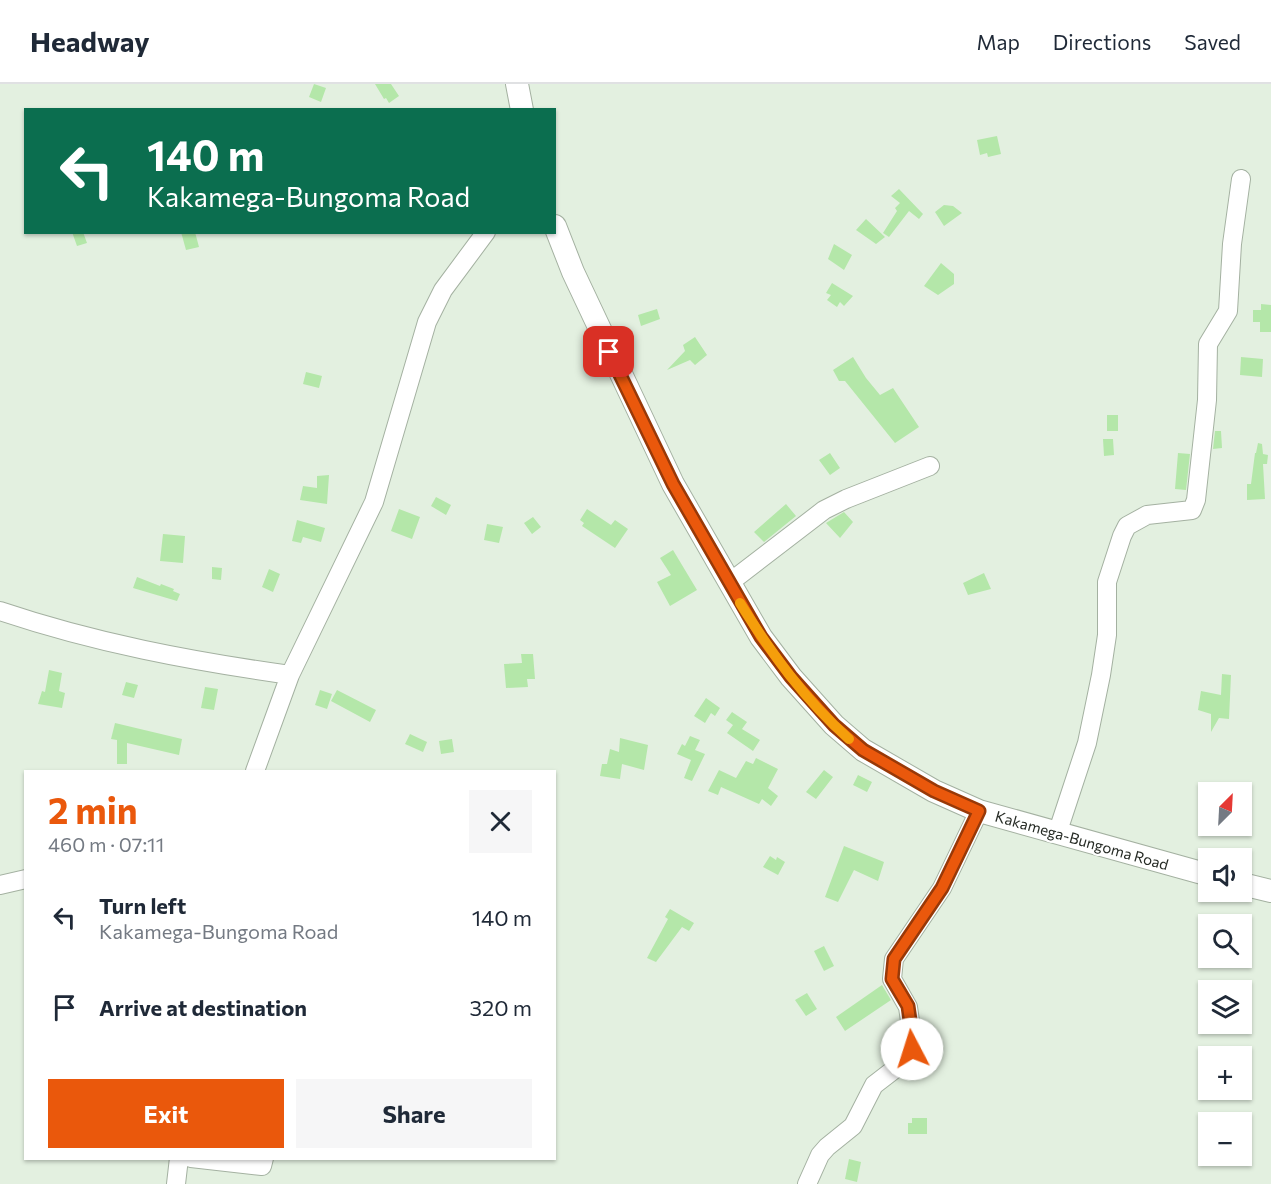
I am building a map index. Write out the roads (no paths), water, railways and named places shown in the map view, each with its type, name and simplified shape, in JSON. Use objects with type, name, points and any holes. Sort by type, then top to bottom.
[{"type":"main road","points":[[517,84],[522,108]]},
{"type":"main road","name":"Kakamega-Bungoma Road","points":[[556,228],[586,302],[673,484],[761,637],[791,677],[834,725],[863,750],[934,791],[979,811],[1198,872]]},
{"type":"main road","points":[[1252,886],[1271,891]]},
{"type":"street","points":[[1057,834],[1087,743],[1107,636],[1107,582],[1122,536],[1127,526],[1136,520],[1147,515],[1192,510],[1196,500],[1207,400],[1208,344],[1228,311],[1232,244],[1241,179]]},
{"type":"street","points":[[255,770],[290,675],[374,501],[428,322],[443,290],[485,234]]},
{"type":"street","points":[[729,584],[824,510],[930,466]]},
{"type":"street","points":[[0,611],[49,628],[127,648],[290,675]]},
{"type":"street","points":[[807,1184],[820,1155],[853,1126],[874,1085],[909,1058],[913,1042],[908,1006],[892,979],[894,959],[942,888],[979,811]]},
{"type":"street","points":[[0,885],[24,879]]},
{"type":"street","points":[[176,1184],[179,1160]]},
{"type":"street","points":[[209,1160],[262,1166],[264,1160]]}]
